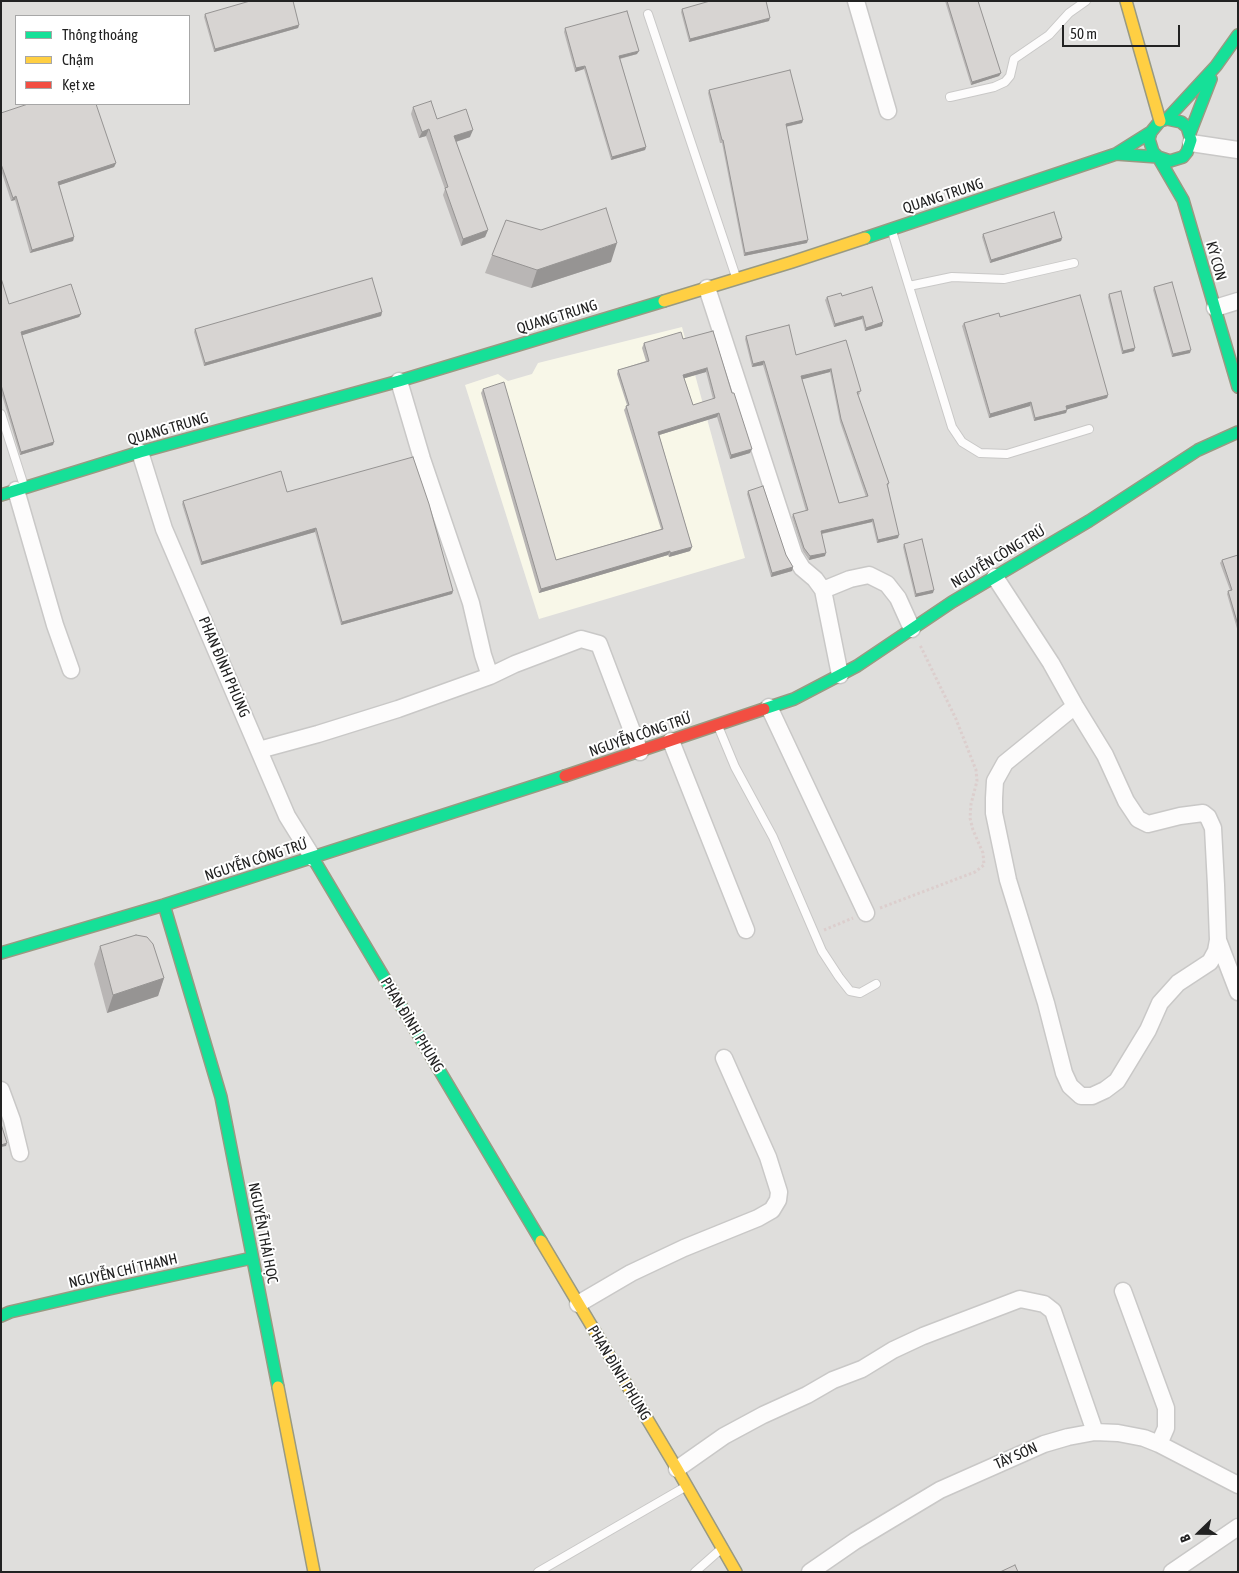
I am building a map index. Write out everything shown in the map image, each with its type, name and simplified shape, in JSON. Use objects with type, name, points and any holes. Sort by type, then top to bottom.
[{"type":"street","points":[[856,1],[888,111]]},
{"type":"street","points":[[1126,1],[1164,120]]},
{"type":"street","points":[[1216,66],[1183,157],[1170,161],[1158,157],[1150,146],[1151,132],[1216,66],[1238,35]]},
{"type":"street","points":[[1164,120],[1181,122],[1187,127],[1190,141],[1188,164]]},
{"type":"street","name":"QUANG TRUNG","points":[[14,491],[140,452],[399,381],[736,279],[1116,154],[1151,132]]},
{"type":"street","points":[[1190,141],[1238,150]]},
{"type":"street","name":"QUANG TRUNG","points":[[1116,154],[1158,157]]},
{"type":"street","name":"KÝ CON","points":[[1158,157],[1183,200],[1238,387]]},
{"type":"street","name":"KÝ CON","points":[[1183,200],[1185,182]]},
{"type":"street","points":[[707,288],[794,556],[802,568],[823,590],[840,675]]},
{"type":"street","points":[[1214,308],[1238,301]]},
{"type":"street","points":[[399,381],[422,459],[471,603],[490,676]]},
{"type":"street","name":"NGUYỄN CÔNG TRỨ","points":[[1,952],[164,905],[313,858],[640,752],[803,694],[840,675],[952,602],[1089,521],[1198,450],[1238,432]]},
{"type":"street","name":"PHAN ĐÌNH PHÙNG","points":[[140,452],[164,529],[287,816],[677,1469],[736,1572]]},
{"type":"street","points":[[14,491],[55,625],[71,670]]},
{"type":"street","points":[[823,590],[850,579],[869,576],[887,584],[898,598],[912,629]]},
{"type":"street","points":[[995,577],[1051,663],[1104,755],[1126,801],[1138,820],[1148,824],[1180,816],[1203,813],[1212,822],[1218,940],[1216,951],[1210,962],[1178,983],[1160,1003],[1148,1030],[1117,1081],[1105,1090],[1092,1096],[1081,1096],[1070,1086],[1064,1073],[1046,1003],[1008,880],[994,813],[995,781],[1005,764],[1075,706]]},
{"type":"street","points":[[259,750],[398,709],[490,676],[515,664],[581,639],[599,644],[640,752]]},
{"type":"street","points":[[769,707],[866,913]]},
{"type":"street","points":[[670,741],[746,930]]},
{"type":"street","name":"NGUYỄN THÁI HỌC","points":[[164,905],[221,1097],[314,1572]]},
{"type":"street","points":[[1218,940],[1238,992]]},
{"type":"street","points":[[578,1304],[631,1273],[684,1248],[758,1218],[772,1210],[778,1200],[779,1192],[768,1157],[724,1058]]},
{"type":"street","points":[[1,1090],[12,1120],[20,1154]]},
{"type":"street","name":"NGUYỄN CHÍ THANH","points":[[1,1316],[10,1312],[109,1289],[252,1258]]},
{"type":"street","points":[[1123,1291],[1166,1408],[1166,1428],[1159,1444]]},
{"type":"street","points":[[677,1469],[724,1436],[763,1415],[808,1395],[833,1380],[862,1369],[893,1350],[923,1336],[1020,1300],[1044,1304],[1053,1311],[1096,1432]]},
{"type":"street","name":"TÂY SƠN","points":[[810,1572],[855,1541],[940,1490],[1044,1444],[1096,1432],[1144,1438],[1238,1485]]},
{"type":"street","points":[[1172,1572],[1238,1527]]},
{"type":"lane","points":[[950,97],[994,87],[1005,82],[1010,76],[1014,60],[1049,35],[1069,13],[1086,1]]},
{"type":"lane","points":[[648,14],[736,279]]},
{"type":"lane","points":[[892,229],[952,427],[962,442],[980,453],[1006,454],[1089,429]]},
{"type":"lane","points":[[909,286],[952,277],[1004,280],[1074,263]]},
{"type":"lane","points":[[1,414],[14,491]]},
{"type":"lane","points":[[717,724],[735,767],[773,837],[822,951],[838,977],[850,991],[860,993],[876,984]]},
{"type":"lane","points":[[538,1572],[686,1486]]},
{"type":"lane","points":[[695,1572],[723,1548]]},
{"type":"path","points":[[815,934],[974,872],[984,865],[983,853],[970,818],[971,804],[977,781],[976,770],[956,718],[912,629]]},
{"type":"shaded area","points":[[1,1],[1238,1],[1238,1572],[1,1572]]},
{"type":"shaded area","points":[[682,327],[745,558],[539,619],[465,385],[498,374],[508,381],[532,374],[538,363]]},
{"type":"building","points":[[250,1],[293,1],[299,25],[215,49],[205,14]]},
{"type":"building","points":[[710,1],[766,1],[770,18],[690,39],[682,9]]},
{"type":"building","points":[[947,1],[978,1],[1001,73],[972,82]]},
{"type":"building","points":[[627,11],[639,51],[619,56],[646,147],[612,157],[585,66],[576,68],[565,28]]},
{"type":"building","points":[[790,70],[803,120],[786,124],[808,240],[745,253],[723,140],[709,90]]},
{"type":"building","points":[[431,101],[437,119],[466,109],[473,130],[454,136],[488,230],[463,239],[445,188],[448,187],[429,129],[422,132],[413,107]]},
{"type":"building","points":[[25,105],[96,105],[116,163],[58,182],[74,237],[32,250],[16,196],[13,198],[1,164],[1,113]]},
{"type":"building","points":[[606,208],[617,243],[537,270],[492,255],[506,220],[541,230]]},
{"type":"building","points":[[1054,212],[1062,238],[991,260],[983,234]]},
{"type":"building","points":[[1,278],[9,304],[71,284],[81,314],[21,332],[54,442],[21,452],[1,385]]},
{"type":"building","points":[[372,278],[382,312],[205,363],[195,329]]},
{"type":"building","points":[[1172,282],[1191,350],[1173,354],[1154,287]]},
{"type":"building","points":[[872,287],[883,322],[866,328],[863,316],[835,324],[827,297],[841,293],[842,296]]},
{"type":"building","points":[[1121,291],[1135,348],[1123,351],[1109,294]]},
{"type":"building","points":[[1080,295],[1108,395],[1066,406],[1067,410],[1035,418],[1031,402],[990,414],[964,323],[999,313],[1000,317]]},
{"type":"building","points":[[789,325],[796,355],[846,340],[861,391],[857,392],[889,483],[887,484],[899,535],[878,540],[873,519],[821,531],[826,553],[810,556],[804,548],[793,514],[808,510],[764,361],[753,364],[746,336]],"holes":[[[831,369],[841,419],[868,496],[839,503],[801,376]]]},
{"type":"building","points":[[713,331],[752,449],[731,455],[719,413],[658,432],[692,547],[670,553],[670,551],[541,589],[483,389],[504,382],[556,560],[663,529],[626,406],[629,405],[618,370],[649,361],[644,343],[681,332],[683,339]],"holes":[[[707,368],[715,398],[693,405],[683,375]]]},
{"type":"building","points":[[413,457],[429,504],[453,591],[342,622],[316,528],[202,562],[183,501],[281,471],[287,492]]},
{"type":"building","points":[[763,486],[786,555],[793,567],[772,573],[748,491]]},
{"type":"building","points":[[922,539],[934,590],[916,594],[904,544]]},
{"type":"building","points":[[1238,555],[1238,625],[1228,591],[1232,590],[1222,560]]},
{"type":"building","points":[[136,935],[147,937],[153,944],[164,978],[113,995],[100,946]]},
{"type":"building","points":[[1,1124],[7,1143],[1,1145]]},
{"type":"building","points":[[1015,1565],[1018,1572],[1000,1572]]},
{"type":"traffic: fast","points":[[1167,119],[1181,122],[1187,127],[1191,140],[1183,157],[1170,161],[1158,157],[1153,152],[1149,139],[1151,132],[1160,121],[1167,119],[1216,66],[1238,35]]},
{"type":"traffic: fast","points":[[1190,133],[1211,79]]},
{"type":"traffic: fast","points":[[865,238],[1116,154],[1151,132]]},
{"type":"traffic: fast","points":[[1116,154],[1158,157],[1183,200],[1238,387]]},
{"type":"traffic: fast","points":[[1,495],[140,452],[399,381],[664,301]]},
{"type":"traffic: fast","points":[[764,709],[794,699],[857,666],[952,602],[1089,521],[1198,450],[1238,432]]},
{"type":"traffic: fast","points":[[1,953],[164,905],[565,776]]},
{"type":"traffic: fast","points":[[313,858],[541,1241]]},
{"type":"traffic: fast","points":[[164,905],[221,1097],[278,1387]]},
{"type":"traffic: fast","points":[[1,1316],[10,1312],[109,1289],[252,1258]]},
{"type":"traffic: slow","points":[[1126,1],[1160,121]]},
{"type":"traffic: slow","points":[[664,301],[865,238]]},
{"type":"traffic: slow","points":[[541,1241],[736,1572]]},
{"type":"traffic: slow","points":[[278,1387],[314,1572]]},
{"type":"traffic: jam","points":[[565,776],[764,709]]}]
